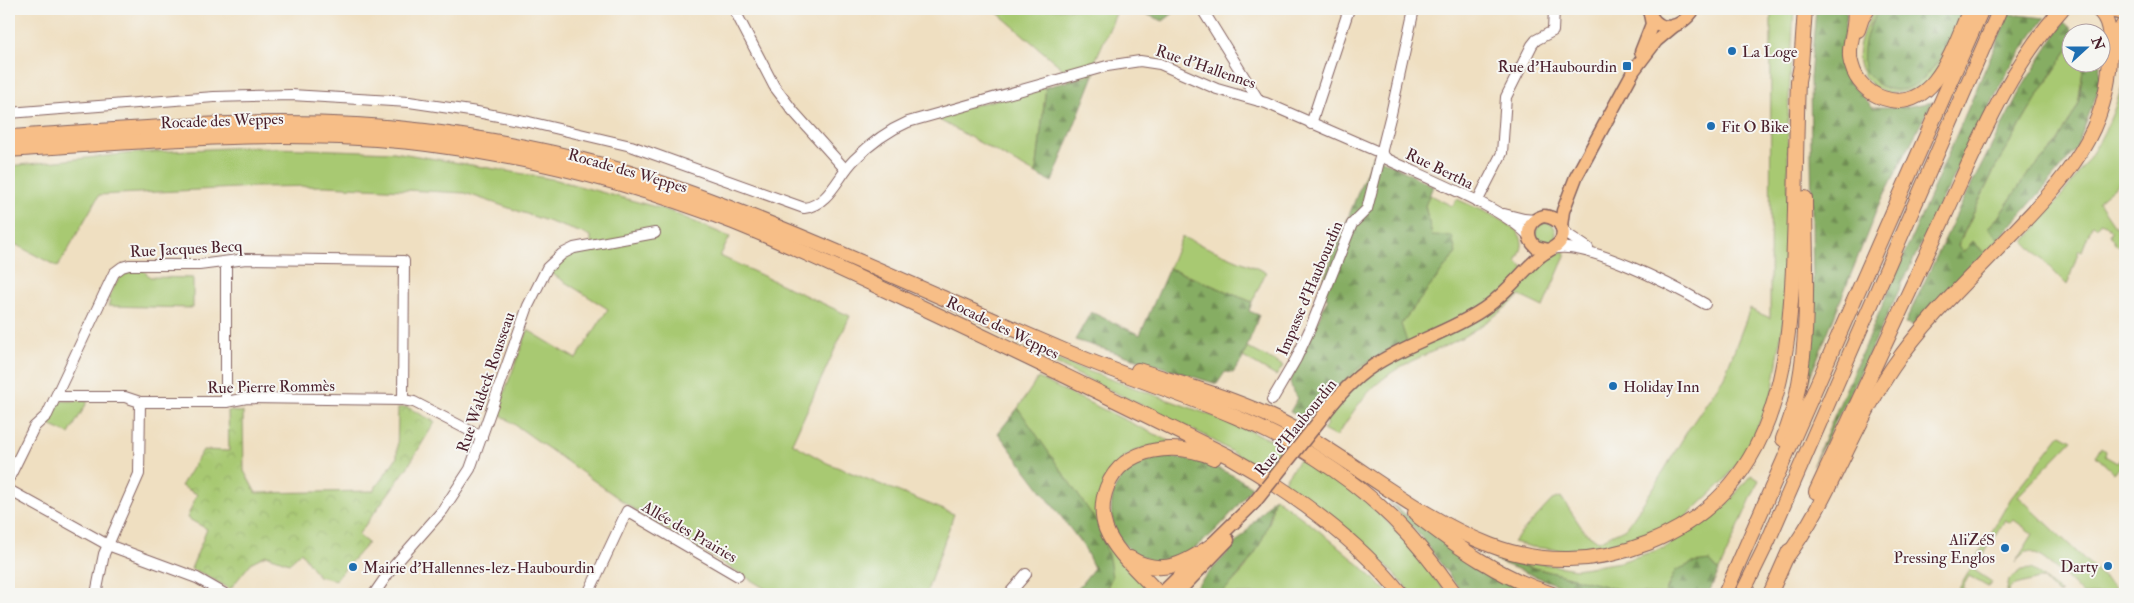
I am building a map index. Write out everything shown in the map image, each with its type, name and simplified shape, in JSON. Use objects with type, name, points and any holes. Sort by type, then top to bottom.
[{"type":"highway","points":[[1007,326],[1258,411],[1292,428],[1426,512],[1476,539],[1504,550],[1550,559],[1571,560],[1604,556],[1637,547],[1668,534],[1714,501],[1738,476],[1756,448],[1774,407],[1784,371],[1793,295],[1798,81],[1805,9]]},
{"type":"highway","points":[[1854,9],[1855,19],[1850,54],[1851,64],[1856,76],[1872,93],[1890,100],[1910,98],[1929,88],[1939,76],[1970,9]]},
{"type":"highway","points":[[1850,54],[1862,18],[1868,9]]},
{"type":"highway","points":[[1725,594],[1982,9]]},
{"type":"highway","points":[[1742,594],[1768,541],[2000,9]]},
{"type":"highway","points":[[1770,594],[1981,138],[2015,75],[2042,33],[2062,9]]},
{"type":"highway","points":[[2097,9],[2106,21],[2110,36],[2110,62],[2106,95]]},
{"type":"highway","points":[[1786,558],[1810,522],[1870,407],[1894,366],[1930,321],[2064,177],[2092,134],[2113,74],[2120,30],[2125,22]]},
{"type":"highway","points":[[1718,594],[1788,428],[1800,380],[1804,339],[1805,283],[1805,86],[1801,65]]},
{"type":"highway","name":"Rocade des Weppes","points":[[9,136],[296,122],[389,128],[480,139],[602,166],[692,193],[1007,326]]},
{"type":"highway","name":"Rocade des Weppes","points":[[9,150],[233,136],[330,136],[427,144],[476,151],[589,175],[696,208],[803,252],[1089,387],[1242,464],[1280,489]]},
{"type":"highway","points":[[1007,326],[1067,352],[1241,419],[1294,445],[1339,474],[1385,509],[1418,546],[1455,594]]},
{"type":"highway","points":[[1160,594],[1119,550],[1105,527],[1102,506],[1105,493],[1115,473],[1121,466],[1136,456],[1167,448],[1199,452],[1280,489],[1351,542],[1401,594]]},
{"type":"highway","points":[[1366,474],[1436,531],[1478,559],[1508,576],[1552,594]]},
{"type":"highway","points":[[1752,594],[1766,559],[1768,541]]},
{"type":"highway","points":[[1119,550],[1142,564],[1165,567],[1185,563],[1215,543]]},
{"type":"main road","points":[[2097,9],[2125,14]]},
{"type":"main road","points":[[1634,70],[1656,41],[1665,32],[1686,20],[1693,10]]},
{"type":"main road","points":[[1649,11],[1660,24],[1674,26]]},
{"type":"main road","points":[[1530,240],[1538,248],[1551,249],[1562,239],[1563,210],[1576,177],[1634,70],[1652,24],[1649,11]]},
{"type":"main road","points":[[1515,281],[1528,256],[1529,227],[1550,211],[1576,177]]},
{"type":"main road","points":[[1539,218],[1554,218],[1561,227]]},
{"type":"main road","name":"Rue d'Haubourdin","points":[[1176,594],[1225,544],[1254,503],[1347,386],[1372,366],[1475,315],[1497,300],[1540,255],[1551,249]]},
{"type":"main road","name":"Rue d'Haubourdin","points":[[1160,594],[1215,543],[1254,503]]},
{"type":"street","points":[[734,9],[764,69],[777,90],[793,111],[845,169]]},
{"type":"street","points":[[1202,9],[1259,101]]},
{"type":"street","points":[[1311,124],[1349,9]]},
{"type":"street","points":[[1381,153],[1413,9]]},
{"type":"street","points":[[1477,202],[1502,153],[1506,97],[1532,44],[1553,31],[1554,9]]},
{"type":"street","name":"Rue d'Hallennes","points":[[9,113],[214,97],[290,95],[409,102],[521,120],[631,146],[804,208],[816,205],[827,196],[845,169],[874,142],[898,126],[918,118],[1113,64],[1140,61],[1166,66],[1217,89],[1259,101],[1381,153]]},
{"type":"street","name":"Rue Bertha","points":[[1381,153],[1387,159],[1489,208],[1520,228],[1530,240]]},
{"type":"street","name":"Impasse d'Haubourdin","points":[[1272,400],[1310,329],[1352,224],[1366,209],[1381,153]]},
{"type":"street","name":"Rue Bertha","points":[[1489,208],[1524,220],[1539,218]]},
{"type":"street","points":[[1561,227],[1578,242],[1609,259],[1685,292],[1705,304]]},
{"type":"street","name":"Rue Waldeck Rousseau","points":[[374,594],[392,568],[448,503],[470,469],[528,306],[547,268],[562,254],[574,248],[655,233]]},
{"type":"street","points":[[1551,249],[1575,248],[1609,259]]},
{"type":"street","name":"Rue Jacques Becq","points":[[9,478],[34,427],[45,419],[114,273],[129,265],[199,265],[246,259],[404,261],[403,400]]},
{"type":"street","points":[[226,262],[226,402]]},
{"type":"street","name":"Rue Pierre Rommès","points":[[56,397],[125,397],[140,402],[226,402],[246,398],[403,400],[414,402],[482,437]]},
{"type":"street","points":[[96,594],[102,560],[139,474],[140,402]]},
{"type":"street","points":[[9,490],[108,545],[197,578],[225,594]]},
{"type":"street","name":"Allée des Prairies","points":[[588,594],[627,511],[738,576]]},
{"type":"street","points":[[1009,594],[1026,574]]},
{"type":"green space","points":[[993,9],[1118,9],[1096,59],[1094,75],[1067,81],[1063,69]]},
{"type":"green space","points":[[1133,9],[1179,9],[1163,21]]},
{"type":"green space","points":[[1771,9],[1794,9],[1788,117],[1788,248],[1783,324],[1772,395],[1748,448],[1724,481],[1685,518],[1630,543],[1561,550],[1532,547],[1513,542],[1552,500],[1561,497],[1584,531],[1598,541],[1626,528],[1724,377],[1750,309],[1770,318]]},
{"type":"green space","points":[[1816,9],[1843,9],[1847,14],[1842,48],[1849,82],[1873,107],[1905,107],[1932,102],[1877,209],[1804,392],[1813,292],[1810,78]]},
{"type":"green space","points":[[1879,10],[1868,27],[1915,84],[1935,66],[1962,14],[1946,53],[1934,74],[1926,82],[1906,92],[1895,93],[1875,87],[1867,80],[1859,64],[1858,53],[1861,38],[1870,18]]},
{"type":"green space","points":[[1879,10],[1962,14],[1941,56],[1931,70],[1920,81],[1907,88],[1893,90],[1878,84],[1864,71],[1866,39],[1870,25]]},
{"type":"green space","points":[[2009,14],[2045,18],[2009,69],[1934,216],[1852,390],[1812,467]]},
{"type":"green space","points":[[2062,25],[2062,59],[1994,170],[1958,245],[1963,253],[1973,241],[1985,254],[1917,326],[1905,323],[1961,205],[2021,89]]},
{"type":"green space","points":[[2062,59],[2062,72],[2083,72],[2078,106],[2057,143],[2025,178],[1999,216],[1988,228],[1999,239],[1985,254],[1973,241],[1963,253],[1958,246],[1994,170]]},
{"type":"green space","points":[[2083,72],[2100,72],[2099,88],[2076,149],[1999,239],[1988,228],[1999,216],[2025,178],[2057,143],[2078,106]]},
{"type":"green space","points":[[2125,72],[2125,178],[2098,201],[2125,241],[2125,249],[2116,244],[2109,235],[2111,231],[2106,224],[2100,222],[2098,227],[2092,225],[2082,251],[2079,250],[2067,285],[2025,242],[2077,175],[2100,140],[2117,101]]},
{"type":"green space","points":[[1094,75],[1052,182],[1036,174],[1046,87]]},
{"type":"green space","points":[[1046,87],[1036,174],[932,116]]},
{"type":"green space","points":[[245,147],[394,152],[557,180],[667,210],[730,237],[720,256],[850,316],[792,443],[827,463],[954,514],[926,594],[774,594],[635,510],[497,412],[528,330],[576,359],[608,309],[549,272],[568,256],[591,247],[591,236],[465,193],[326,186],[256,187],[99,195],[58,267],[9,241],[9,166],[135,153]]},
{"type":"green space","points":[[1373,155],[1433,186],[1425,206],[1432,235],[1452,236],[1456,253],[1401,324],[1407,342],[1384,352],[1356,370],[1305,418],[1290,412],[1298,398],[1293,392],[1290,382],[1328,298],[1318,293]]},
{"type":"green space","points":[[1428,194],[1452,206],[1457,199],[1492,215],[1516,230],[1522,243],[1516,262],[1532,274],[1551,257],[1565,251],[1565,256],[1543,307],[1520,296],[1469,333],[1392,372],[1363,399],[1336,437],[1323,430],[1327,424],[1312,411],[1356,370],[1384,352],[1401,324],[1456,253],[1432,236],[1425,206]]},
{"type":"green space","points":[[1546,223],[1553,226],[1556,233],[1553,240],[1546,243],[1539,240],[1536,233],[1539,226]]},
{"type":"green space","points":[[1182,237],[1266,272],[1252,302],[1169,268]]},
{"type":"green space","points":[[1169,268],[1252,302],[1249,311],[1259,315],[1242,360],[1233,373],[1225,372],[1217,384],[1075,340],[1091,312],[1140,335]]},
{"type":"green space","points":[[129,270],[143,270],[150,277],[193,278],[193,308],[108,306],[110,301],[108,299],[116,283]]},
{"type":"green space","points":[[1018,346],[1227,421],[1283,445],[1265,472],[1206,436]]},
{"type":"green space","points":[[1247,347],[1283,366],[1276,376],[1243,357]]},
{"type":"green space","points":[[1038,378],[1173,443],[1139,450],[1129,454],[1121,461],[1114,470],[1096,512],[1151,593],[1104,594],[1112,577],[1018,408]]},
{"type":"green space","points":[[62,401],[88,401],[69,434],[47,424],[57,404]]},
{"type":"green space","points":[[407,407],[435,422],[407,468],[358,535],[368,543],[335,580],[318,576],[301,552],[289,563],[266,555],[252,562],[230,589],[191,569],[207,529],[187,518],[197,494],[181,486],[203,450],[229,451],[228,411],[243,412],[244,471],[256,493],[373,491],[397,457],[398,408]]},
{"type":"green space","points":[[1018,408],[1099,525],[1109,558],[1112,577],[1104,594],[1076,594],[1078,588],[1094,568],[1084,547],[998,433]]},
{"type":"green space","points":[[2061,434],[2072,440],[2018,496],[2121,594],[2083,594],[2047,561],[2032,552],[2026,552],[2015,563],[2033,534],[2014,520],[2011,523],[2005,520],[1974,570],[1992,582],[1988,587],[1969,576],[1962,588],[1971,593],[1956,594],[2011,498]]},
{"type":"green space","points":[[2125,445],[2125,462],[2114,473],[2096,456],[2101,447],[2106,451],[2105,456],[2117,463],[2124,457]]},
{"type":"green space","points":[[1160,456],[1197,461],[1230,474],[1252,487],[1234,510],[1200,544],[1187,553],[1173,559],[1157,562],[1130,550],[1122,542],[1112,520],[1111,509],[1116,486],[1123,476],[1135,466]]},
{"type":"green space","points":[[1302,456],[1355,492],[1382,516],[1411,548],[1447,594],[1412,594],[1383,562],[1352,533],[1283,482]]},
{"type":"green space","points":[[1751,475],[1759,480],[1719,571],[1710,561],[1668,585],[1665,594],[1650,594],[1611,588],[1498,556],[1499,562],[1481,550],[1491,551],[1517,560],[1576,569],[1620,562],[1664,548],[1701,524],[1728,503]]},
{"type":"green space","points":[[1274,497],[1334,543],[1389,594],[1221,594],[1245,569],[1270,521]]},
{"type":"green space","points":[[1274,497],[1267,527],[1262,539],[1250,561],[1241,572],[1221,594],[1189,594],[1235,545]]},
{"type":"green space","points":[[1389,502],[1455,551],[1533,594],[1463,594],[1421,537]]},
{"type":"green space","points":[[1498,556],[1518,564],[1637,594],[1580,594],[1499,562]]},
{"type":"green space","points":[[1710,561],[1719,571],[1708,594],[1665,594],[1675,571],[1692,563]]},
{"type":"green space","points":[[2031,569],[2040,575],[2061,594],[2058,594],[2043,579],[2038,579],[2012,586],[2006,594],[2009,580],[2022,570]]},
{"type":"place","name":"La Loge","points":[[1732,51]]},
{"type":"place","name":"Rue d'Haubourdin","points":[[1627,66]]},
{"type":"place","name":"Fit O Bike","points":[[1711,126]]},
{"type":"place","name":"Holiday Inn","points":[[1613,386]]},
{"type":"place","name":"AliZéS Pressing Englos","points":[[2005,548]]},
{"type":"place","name":"Darty","points":[[2108,566]]},
{"type":"place","name":"Mairie d'Hallennes-lez-Haubourdin","points":[[353,567]]}]
